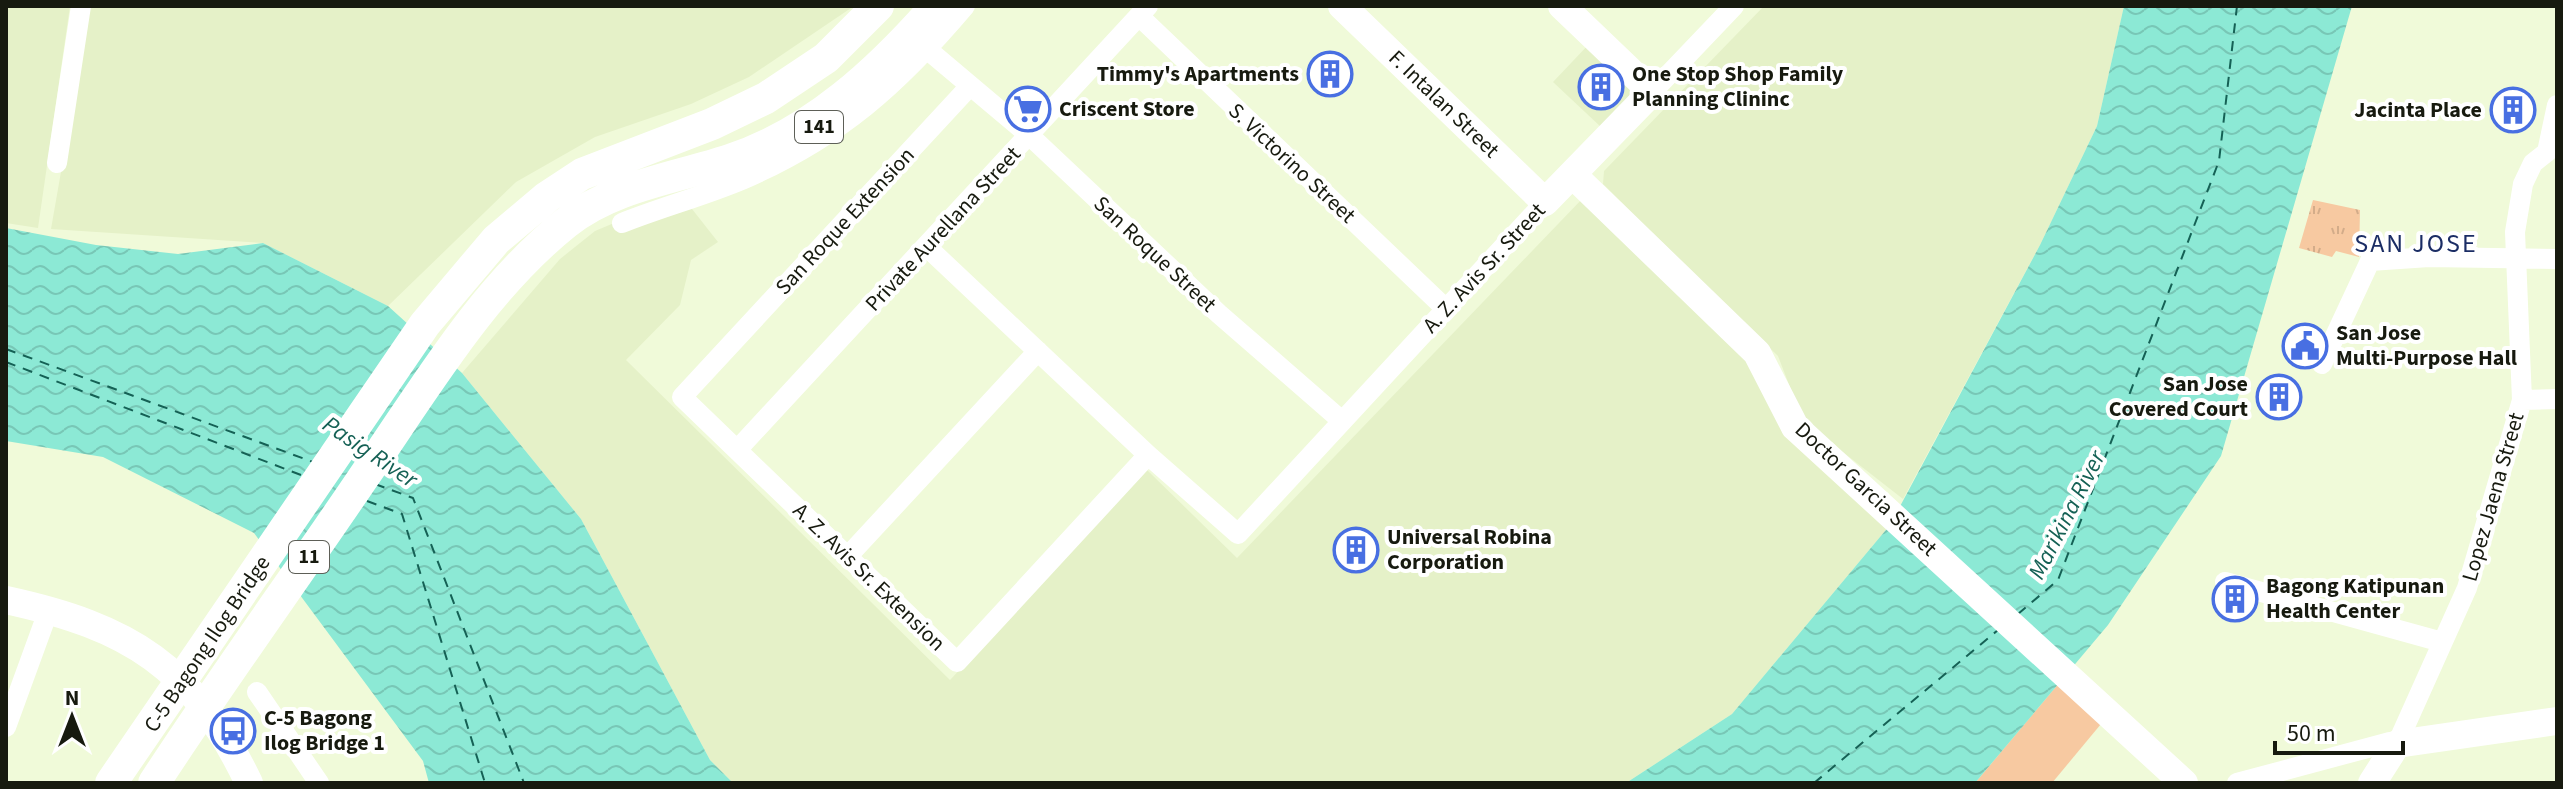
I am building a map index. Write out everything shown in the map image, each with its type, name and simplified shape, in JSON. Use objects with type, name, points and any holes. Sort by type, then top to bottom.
[{"type":"main road","name":"141","points":[[633,154],[712,124],[766,98],[826,58],[878,6]]},
{"type":"main road","name":"11","points":[[633,154],[717,139],[777,117],[838,77],[907,6]]},
{"type":"main road","name":"11","points":[[647,184],[733,159],[849,95],[936,6]]},
{"type":"main road","name":"141","points":[[647,184],[740,169],[791,144],[855,105],[956,6]]},
{"type":"main road","name":"C-5 Bagong Ilog Bridge","points":[[111,783],[425,324],[457,285],[496,240],[547,197],[582,174],[633,154]]},
{"type":"main road","name":"C-5 Bagong Ilog Bridge","points":[[158,778],[466,330],[515,272],[567,222],[596,204],[647,184]]},
{"type":"street","points":[[57,163],[81,6]]},
{"type":"street","points":[[622,223],[742,180],[795,155],[860,114],[928,50],[965,6]]},
{"type":"street","name":"F. Intalan Street","points":[[1342,6],[1545,202]]},
{"type":"street","points":[[1562,6],[1652,92]]},
{"type":"street","name":"A. Z. Avis Sr. Street","points":[[1148,455],[1238,534],[1545,202],[1734,6]]},
{"type":"street","name":"Private Aurellana Street","points":[[737,450],[1143,11]]},
{"type":"street","name":"S. Victorino Street","points":[[1143,11],[1446,309]]},
{"type":"street","points":[[928,50],[970,86]]},
{"type":"street","name":"San Roque Street","points":[[970,86],[1029,135],[1219,314],[1342,421]]},
{"type":"street","name":"San Roque Extension","points":[[682,397],[970,86]]},
{"type":"street","points":[[2552,152],[2557,105]]},
{"type":"street","name":"Lopez Jaena Street","points":[[2372,783],[2467,588],[2522,400],[2515,232],[2523,184],[2533,163],[2552,152]]},
{"type":"street","name":"Doctor Garcia Street","points":[[1573,175],[1757,353],[1795,427],[2115,716],[2184,783]]},
{"type":"street","points":[[927,247],[1148,455]]},
{"type":"street","points":[[2322,364],[2370,261],[2429,257],[2516,261],[2557,259]]},
{"type":"street","points":[[848,556],[1038,351]]},
{"type":"street","name":"A. Z. Avis Sr. Extension","points":[[682,397],[957,662],[1148,455]]},
{"type":"street","points":[[2522,400],[2557,399]]},
{"type":"street","points":[[2225,582],[2442,642]]},
{"type":"street","points":[[6,600],[49,609],[121,636],[151,653],[217,723],[249,783]]},
{"type":"street","points":[[6,727],[49,609]]},
{"type":"street","points":[[257,692],[319,783]]},
{"type":"street","points":[[2237,783],[2297,764],[2394,743],[2557,721]]},
{"type":"shaded area","points":[[6,6],[70,6],[38,228],[6,223]]},
{"type":"shaded area","points":[[90,6],[854,6],[749,77],[691,104],[595,137],[516,182],[388,306],[263,243],[51,229]]},
{"type":"shaded area","points":[[1764,6],[2124,6],[2097,126],[2040,245],[1903,499],[1803,421],[1778,356],[1603,184],[1604,171]]},
{"type":"shaded area","points":[[1590,43],[1634,90],[1602,128],[1553,82]]},
{"type":"shaded area","points":[[681,195],[718,242],[691,260],[680,305],[626,360],[950,680],[1147,470],[1237,558],[1583,198],[1734,339],[1890,525],[1732,714],[1626,783],[733,783],[710,760],[581,519],[462,373],[560,259],[595,231]]},
{"type":"green space","points":[[2313,200],[2360,210],[2359,257],[2336,251],[2332,257],[2299,248]]},
{"type":"green space","points":[[2059,683],[2101,724],[2052,783],[1975,783]]},
{"type":"water","name":"Marikina River","points":[[2124,6],[2352,6],[2221,456],[2108,625],[1975,783],[1626,783],[1732,714],[1890,525],[2040,245],[2097,126]]},
{"type":"water","name":"Pasig River","points":[[6,228],[96,245],[178,254],[263,243],[388,306],[462,373],[581,519],[710,760],[733,783],[429,783],[423,761],[254,533],[103,457],[6,441]]},
{"type":"ferry route","points":[[2018,614],[2058,580],[2219,161],[2237,6]]},
{"type":"ferry route","points":[[6,349],[313,462]]},
{"type":"ferry route","points":[[6,362],[301,475]]},
{"type":"ferry route","points":[[375,484],[413,498],[524,783]]},
{"type":"ferry route","points":[[367,501],[402,514],[485,783]]},
{"type":"ferry route","points":[[1814,783],[1998,630]]},
{"type":"place","name":"Timmy's Apartments","points":[[1330,74]]},
{"type":"place","name":"One Stop Shop Family Planning Clininc","points":[[1601,87]]},
{"type":"place","name":"Criscent Store","points":[[1028,109]]},
{"type":"place","name":"Jacinta Place","points":[[2513,110]]},
{"type":"place","name":"San Jose Multi-Purpose Hall","points":[[2305,346]]},
{"type":"place","name":"San Jose Covered Court","points":[[2279,397]]},
{"type":"place","name":"Universal Robina Corporation","points":[[1356,550]]},
{"type":"place","name":"Bagong Katipunan Health Center","points":[[2235,599]]},
{"type":"place","name":"C-5 Bagong Ilog Bridge 1","points":[[233,731]]},
{"type":"district","name":"SAN JOSE","points":[[2416,243]]}]
